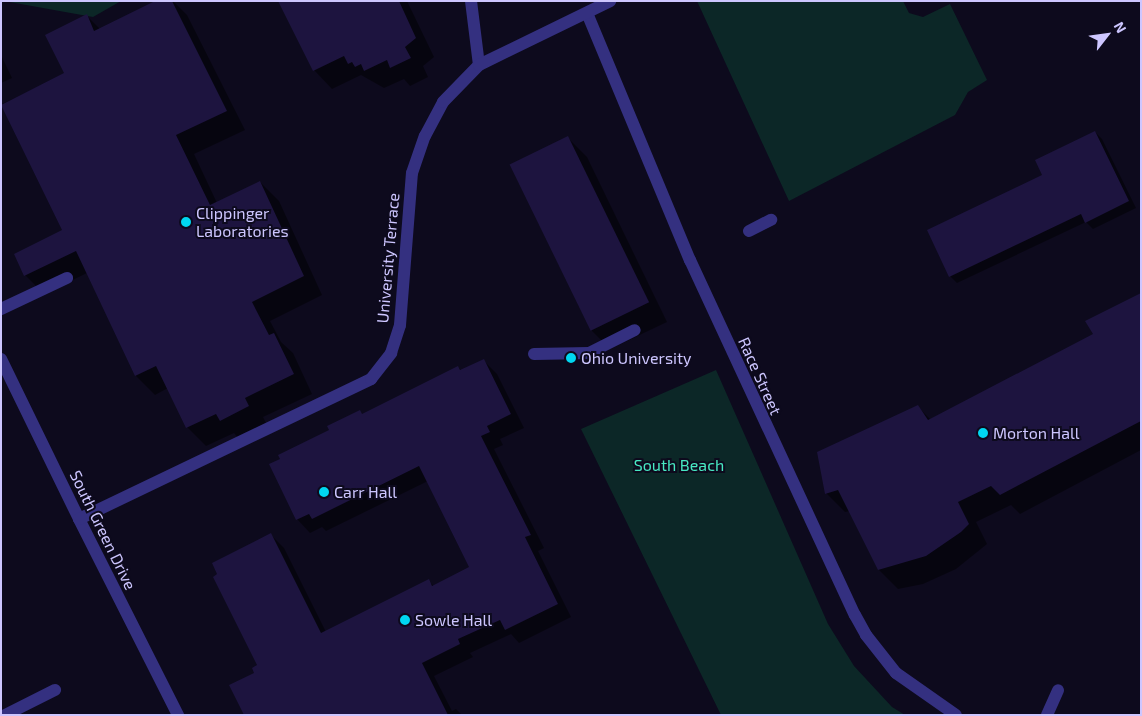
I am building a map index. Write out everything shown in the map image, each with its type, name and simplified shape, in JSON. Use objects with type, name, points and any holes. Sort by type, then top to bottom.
[{"type":"street","points":[[471,1],[479,65]]},
{"type":"street","name":"University Terrace","points":[[80,519],[371,379],[382,367],[400,325],[412,173],[425,136],[443,102],[479,65],[610,1]]},
{"type":"street","name":"Race Street","points":[[587,13],[690,260],[855,616],[866,635],[896,673],[956,715]]},
{"type":"street","points":[[749,231],[771,220]]},
{"type":"street","points":[[1,309],[67,278]]},
{"type":"street","points":[[534,354],[590,353],[634,330]]},
{"type":"street","name":"South Green Drive","points":[[1,359],[178,715]]},
{"type":"street","points":[[5,715],[55,690]]},
{"type":"street","points":[[1047,715],[1058,690]]},
{"type":"green space","points":[[4,1],[121,1],[93,17]]},
{"type":"green space","points":[[697,1],[903,1],[909,13],[923,17],[950,4],[987,80],[968,92],[955,115],[789,201]]},
{"type":"green space","name":"South Beach","points":[[716,370],[828,624],[854,666],[892,707],[905,715],[721,715],[581,429]]},
{"type":"building","name":"Clippinger Laboratories","points":[[155,1],[172,1],[227,111],[176,135],[210,205],[260,181],[304,276],[252,302],[269,335],[274,333],[294,374],[245,398],[249,406],[220,421],[216,414],[186,428],[156,366],[135,376],[76,251],[24,276],[14,254],[62,230],[1,105],[64,73],[45,35],[87,14],[94,31]]},
{"type":"building","points":[[278,1],[399,1],[416,38],[405,47],[411,58],[390,68],[387,60],[364,71],[361,64],[355,67],[352,62],[348,64],[344,56],[313,71]]},
{"type":"building","points":[[1095,131],[1129,201],[1085,223],[1081,214],[949,277],[927,230],[1042,175],[1035,160]]},
{"type":"building","points":[[568,136],[649,302],[591,331],[510,164]]},
{"type":"building","name":"Morton Hall","points":[[1141,293],[1141,421],[1000,495],[991,486],[958,502],[969,524],[961,532],[926,556],[878,570],[838,490],[825,494],[817,452],[918,405],[928,420],[1093,334],[1085,321]]},
{"type":"building","points":[[484,359],[511,414],[487,426],[490,432],[481,436],[531,535],[525,537],[558,604],[505,630],[500,620],[458,639],[460,644],[422,663],[448,715],[244,715],[229,685],[254,673],[252,668],[257,665],[213,577],[217,574],[212,563],[271,533],[321,633],[429,579],[432,586],[469,567],[419,466],[312,519],[309,514],[296,520],[269,464],[280,459],[278,455],[329,430],[327,426],[360,410],[362,414],[458,366],[460,370]]},
{"type":"place","name":"Clippinger Laboratories","points":[[186,222]]},
{"type":"place","name":"Ohio University","points":[[571,358]]},
{"type":"place","name":"Morton Hall","points":[[983,433]]},
{"type":"place","name":"Carr Hall","points":[[324,492]]},
{"type":"place","name":"Sowle Hall","points":[[405,620]]}]
